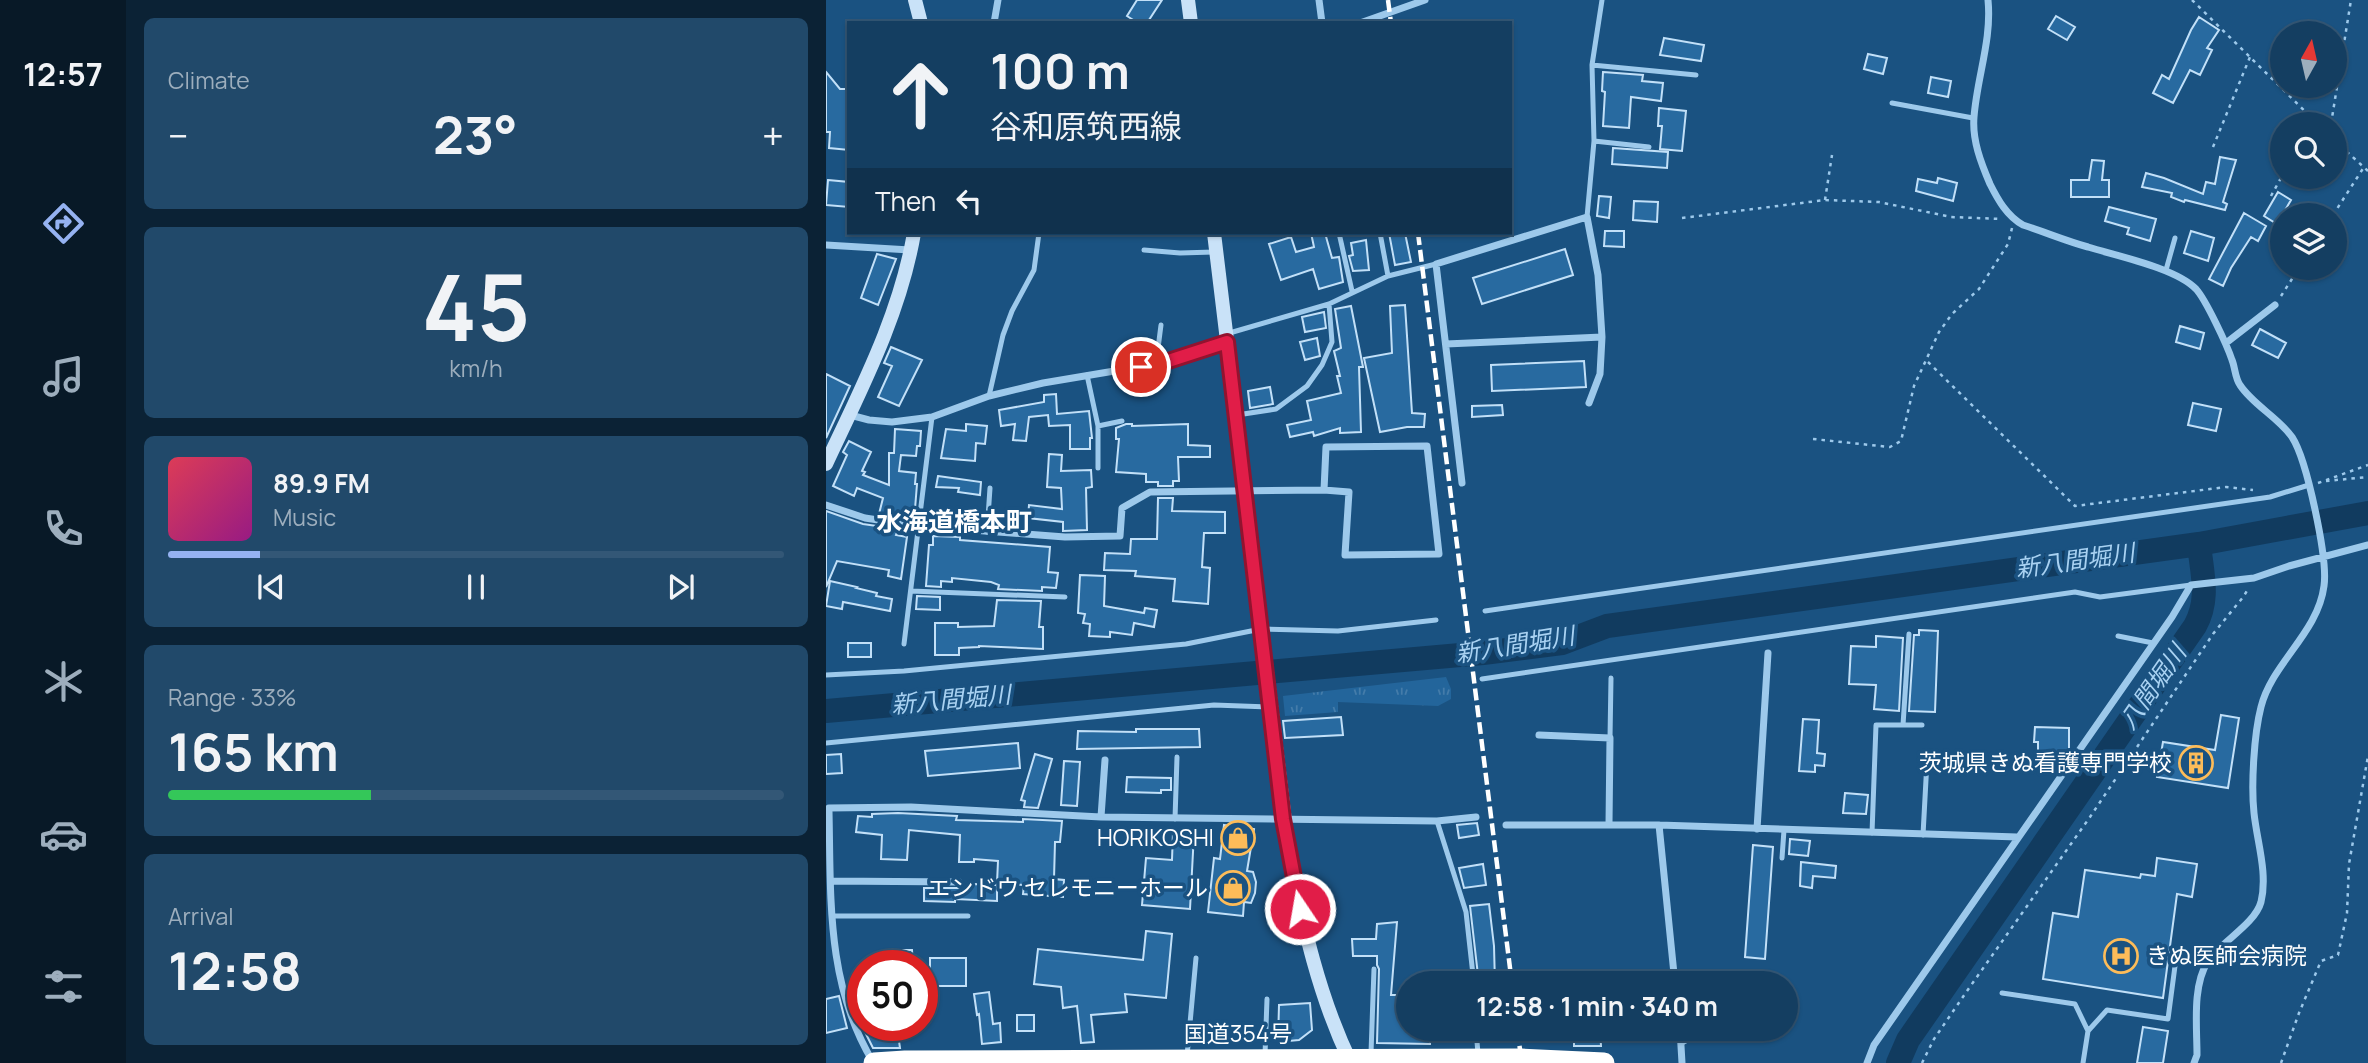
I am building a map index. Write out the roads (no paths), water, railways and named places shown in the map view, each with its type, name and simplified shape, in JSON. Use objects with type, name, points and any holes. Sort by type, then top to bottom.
[{"type":"highway","name":"国道354号","points":[[874,1063],[905,1060],[1560,1060],[1604,1063]]},
{"type":"main road","points":[[915,0],[920,21]]},
{"type":"main road","points":[[1188,0],[1191,21]]},
{"type":"main road","points":[[826,464],[892,317],[904,281],[914,235]]},
{"type":"main road","points":[[1214,235],[1283,819],[1304,928],[1324,993],[1357,1061]]},
{"type":"street","points":[[994,21],[998,0]]},
{"type":"street","points":[[1319,0],[1322,21]]},
{"type":"street","points":[[1366,21],[1425,0]]},
{"type":"street","points":[[1988,0],[1990,22],[1973,118],[1976,146],[1997,199],[2014,220],[2084,246],[2166,270],[2195,289],[2226,343],[2239,384],[2292,437],[2303,461],[2323,555],[2324,585],[2316,613],[2269,688],[2261,706],[2254,773],[2254,810],[2263,876],[2260,904],[2251,917],[2217,950],[2202,972],[2198,993],[2197,1055],[2194,1063]]},
{"type":"street","points":[[1462,483],[1436,264],[1587,217],[1598,275],[1602,337],[1600,374],[1589,403]]},
{"type":"street","points":[[826,245],[911,250]]},
{"type":"street","points":[[2226,343],[2275,305]]},
{"type":"street","points":[[1446,344],[1602,337]]},
{"type":"street","points":[[849,415],[892,422],[932,417],[989,396],[1087,375],[1156,365],[1227,338]]},
{"type":"street","points":[[826,505],[865,518],[918,527],[1065,537],[1120,536],[1122,508],[1150,492],[1349,492],[1345,555],[1439,554],[1427,446],[1326,447],[1324,491]]},
{"type":"street","points":[[1867,1063],[1874,1045],[2153,643],[2190,585],[2254,578],[2323,555],[2368,545]]},
{"type":"street","points":[[1757,829],[1768,653]]},
{"type":"street","points":[[1539,735],[1610,738],[1609,824]]},
{"type":"street","points":[[1101,817],[1105,760]]},
{"type":"street","points":[[874,1063],[863,1046],[841,987],[835,957],[829,808],[911,807],[1175,819],[1437,821],[1476,817]]},
{"type":"street","points":[[1506,825],[1659,825],[2017,837]]},
{"type":"street","points":[[1659,825],[1674,971]]},
{"type":"street","points":[[831,881],[959,882]]},
{"type":"street","points":[[1682,1043],[1682,1063]]},
{"type":"lane","points":[[1587,217],[1594,141],[1592,65],[1602,0]]},
{"type":"lane","points":[[1592,65],[1696,75]]},
{"type":"lane","points":[[1892,103],[1973,118]]},
{"type":"lane","points":[[1594,141],[1649,146]]},
{"type":"lane","points":[[989,396],[1003,335],[1012,311],[1034,270],[1039,235]]},
{"type":"lane","points":[[1339,235],[1352,291]]},
{"type":"lane","points":[[1380,235],[1388,275]]},
{"type":"lane","points":[[2166,270],[2175,238]]},
{"type":"lane","points":[[1144,250],[1216,252]]},
{"type":"lane","points":[[1227,338],[1329,304],[1388,275],[1436,264]]},
{"type":"lane","points":[[1237,415],[1276,409],[1307,386],[1322,365],[1332,342],[1329,304]]},
{"type":"lane","points":[[1156,365],[1161,325]]},
{"type":"lane","points":[[1087,375],[1098,426],[1098,468]]},
{"type":"lane","points":[[904,645],[932,417]]},
{"type":"lane","points":[[1098,426],[1122,421]]},
{"type":"lane","points":[[987,532],[990,488]]},
{"type":"lane","points":[[1485,611],[2270,497],[2310,488]]},
{"type":"lane","points":[[1482,679],[2076,592],[2101,597],[2190,585]]},
{"type":"lane","points":[[911,591],[1065,597]]},
{"type":"lane","points":[[826,675],[904,671],[1261,633],[1338,631],[1436,620]]},
{"type":"lane","points":[[1903,725],[1909,634]]},
{"type":"lane","points":[[2118,636],[2153,643]]},
{"type":"lane","points":[[1610,738],[1611,678]]},
{"type":"lane","points":[[826,743],[1214,705],[1270,703]]},
{"type":"lane","points":[[1872,833],[1876,725],[1922,725]]},
{"type":"lane","points":[[1175,819],[1177,757]]},
{"type":"lane","points":[[1923,835],[1927,761]]},
{"type":"lane","points":[[1437,821],[1466,912],[1473,971]]},
{"type":"lane","points":[[1782,858],[1784,830]]},
{"type":"lane","points":[[832,916],[968,916]]},
{"type":"lane","points":[[1187,1061],[1196,958]]},
{"type":"lane","points":[[2083,1063],[2088,1031],[2107,1010],[2168,1019],[2175,966]]},
{"type":"lane","points":[[1357,1061],[1374,969]]},
{"type":"lane","points":[[2002,993],[2075,1004],[2088,1031]]},
{"type":"lane","points":[[1265,1060],[1268,999]]},
{"type":"lane","points":[[1477,1041],[1478,1061]]},
{"type":"lane","points":[[1682,1043],[1686,1041]]},
{"type":"waterway","name":"新八間堀川","points":[[826,711],[1483,653],[1562,643],[1607,626],[2199,544],[2368,513]]},
{"type":"waterway","name":"八間堀川","points":[[1898,1063],[1908,1040],[2195,626],[2204,596],[2199,544]]},
{"type":"railway","points":[[1388,0],[1391,21]]},
{"type":"railway","points":[[1418,235],[1510,971]]},
{"type":"railway","points":[[1519,1041],[1522,1063]]},
{"type":"place","name":"茨城県きぬ看護専門学校","points":[[2196,763]]},
{"type":"place","name":"HORIKOSHI","points":[[1238,838]]},
{"type":"place","name":"エンドウ セレモニーホール","points":[[1233,888]]},
{"type":"place","name":"きぬ医師会病院","points":[[2121,956]]},
{"type":"district","name":"水海道橋本町","points":[[954,522]]}]
